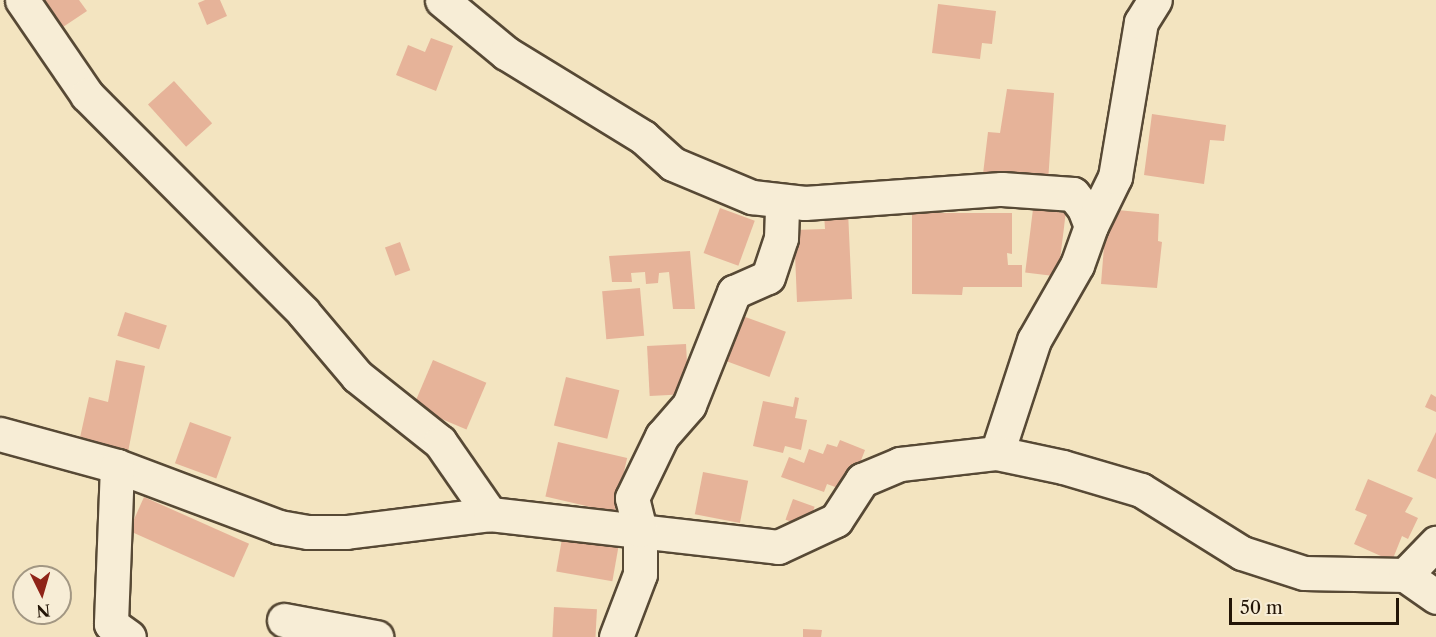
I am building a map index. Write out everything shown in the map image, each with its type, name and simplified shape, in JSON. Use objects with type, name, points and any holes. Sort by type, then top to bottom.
[{"type":"street","points":[[22,0],[87,95],[303,312],[357,376],[440,442],[490,514]]},
{"type":"street","points":[[442,0],[506,53],[643,137],[672,164],[752,197],[782,202],[1002,189],[1072,194],[1084,208],[1091,226]]},
{"type":"street","points":[[997,453],[1034,340],[1077,265],[1091,226],[1115,177],[1141,22],[1155,0]]},
{"type":"street","points":[[616,637],[640,574],[640,530],[632,498],[662,436],[689,405],[734,292],[768,277],[781,238],[782,202]]},
{"type":"street","points":[[0,434],[117,466],[279,527],[308,532],[346,532],[490,514],[778,547],[836,520],[862,480],[890,468],[997,453],[1064,467],[1141,489],[1242,553],[1304,573],[1404,575],[1436,597]]},
{"type":"street","points":[[117,466],[111,624],[129,637]]},
{"type":"street","points":[[1404,575],[1436,543]]},
{"type":"street","points":[[284,620],[376,637]]},
{"type":"building","points":[[36,0],[79,0],[87,11],[57,31]]},
{"type":"building","points":[[205,0],[220,0],[227,16],[207,25],[198,3]]},
{"type":"building","points":[[938,4],[996,11],[992,44],[982,43],[980,59],[932,53]]},
{"type":"building","points":[[431,38],[453,46],[436,91],[396,75],[408,45],[425,52]]},
{"type":"building","points":[[174,81],[212,123],[186,147],[148,104]]},
{"type":"building","points":[[1007,89],[1054,93],[1048,182],[983,174],[988,132],[1000,133]]},
{"type":"building","points":[[1152,114],[1226,125],[1224,141],[1210,140],[1204,184],[1144,175]]},
{"type":"building","points":[[720,208],[755,221],[738,266],[704,253]]},
{"type":"building","points":[[1033,209],[1066,213],[1058,277],[1025,273]]},
{"type":"building","points":[[1107,209],[1159,214],[1158,241],[1162,242],[1157,288],[1101,284]]},
{"type":"building","points":[[848,211],[852,299],[797,302],[794,230],[825,229],[824,214]]},
{"type":"building","points":[[912,213],[1012,213],[1012,254],[1007,253],[1008,265],[1022,265],[1022,287],[963,287],[962,295],[912,294]]},
{"type":"building","points":[[400,242],[410,270],[395,276],[385,247]]},
{"type":"building","points":[[690,251],[695,309],[673,309],[669,272],[659,273],[658,283],[646,284],[645,272],[631,273],[632,282],[612,282],[609,256]]},
{"type":"building","points":[[640,288],[644,336],[606,339],[602,291]]},
{"type":"building","points":[[125,312],[167,326],[159,349],[117,336]]},
{"type":"building","points":[[737,314],[786,332],[769,377],[721,359]]},
{"type":"building","points":[[686,344],[689,394],[650,396],[647,346]]},
{"type":"building","points":[[116,360],[145,366],[128,452],[79,442],[89,397],[108,402]]},
{"type":"building","points":[[433,360],[486,383],[466,430],[413,407]]},
{"type":"building","points":[[566,377],[619,390],[607,439],[554,426]]},
{"type":"building","points":[[1431,394],[1436,397],[1436,412],[1425,407]]},
{"type":"building","points":[[795,397],[799,398],[795,418],[807,420],[801,450],[785,446],[783,453],[753,446],[763,401],[793,407]]},
{"type":"building","points":[[190,422],[231,437],[216,478],[175,463]]},
{"type":"building","points":[[1436,432],[1436,479],[1417,471]]},
{"type":"building","points":[[840,440],[865,450],[849,492],[827,484],[824,492],[781,477],[789,457],[804,463],[809,449],[823,454],[827,444],[837,447]]},
{"type":"building","points":[[558,442],[627,458],[615,513],[545,497]]},
{"type":"building","points":[[703,472],[748,481],[740,523],[695,514]]},
{"type":"building","points":[[1368,479],[1413,498],[1405,512],[1418,518],[1408,539],[1402,536],[1392,561],[1354,544],[1367,515],[1355,510]]},
{"type":"building","points":[[144,497],[249,544],[234,578],[129,531]]},
{"type":"building","points":[[793,499],[815,507],[807,528],[785,520]]},
{"type":"building","points":[[563,533],[619,543],[612,581],[556,571]]},
{"type":"building","points":[[554,607],[597,609],[595,637],[552,637]]},
{"type":"building","points":[[803,629],[822,630],[821,637],[803,637]]}]
